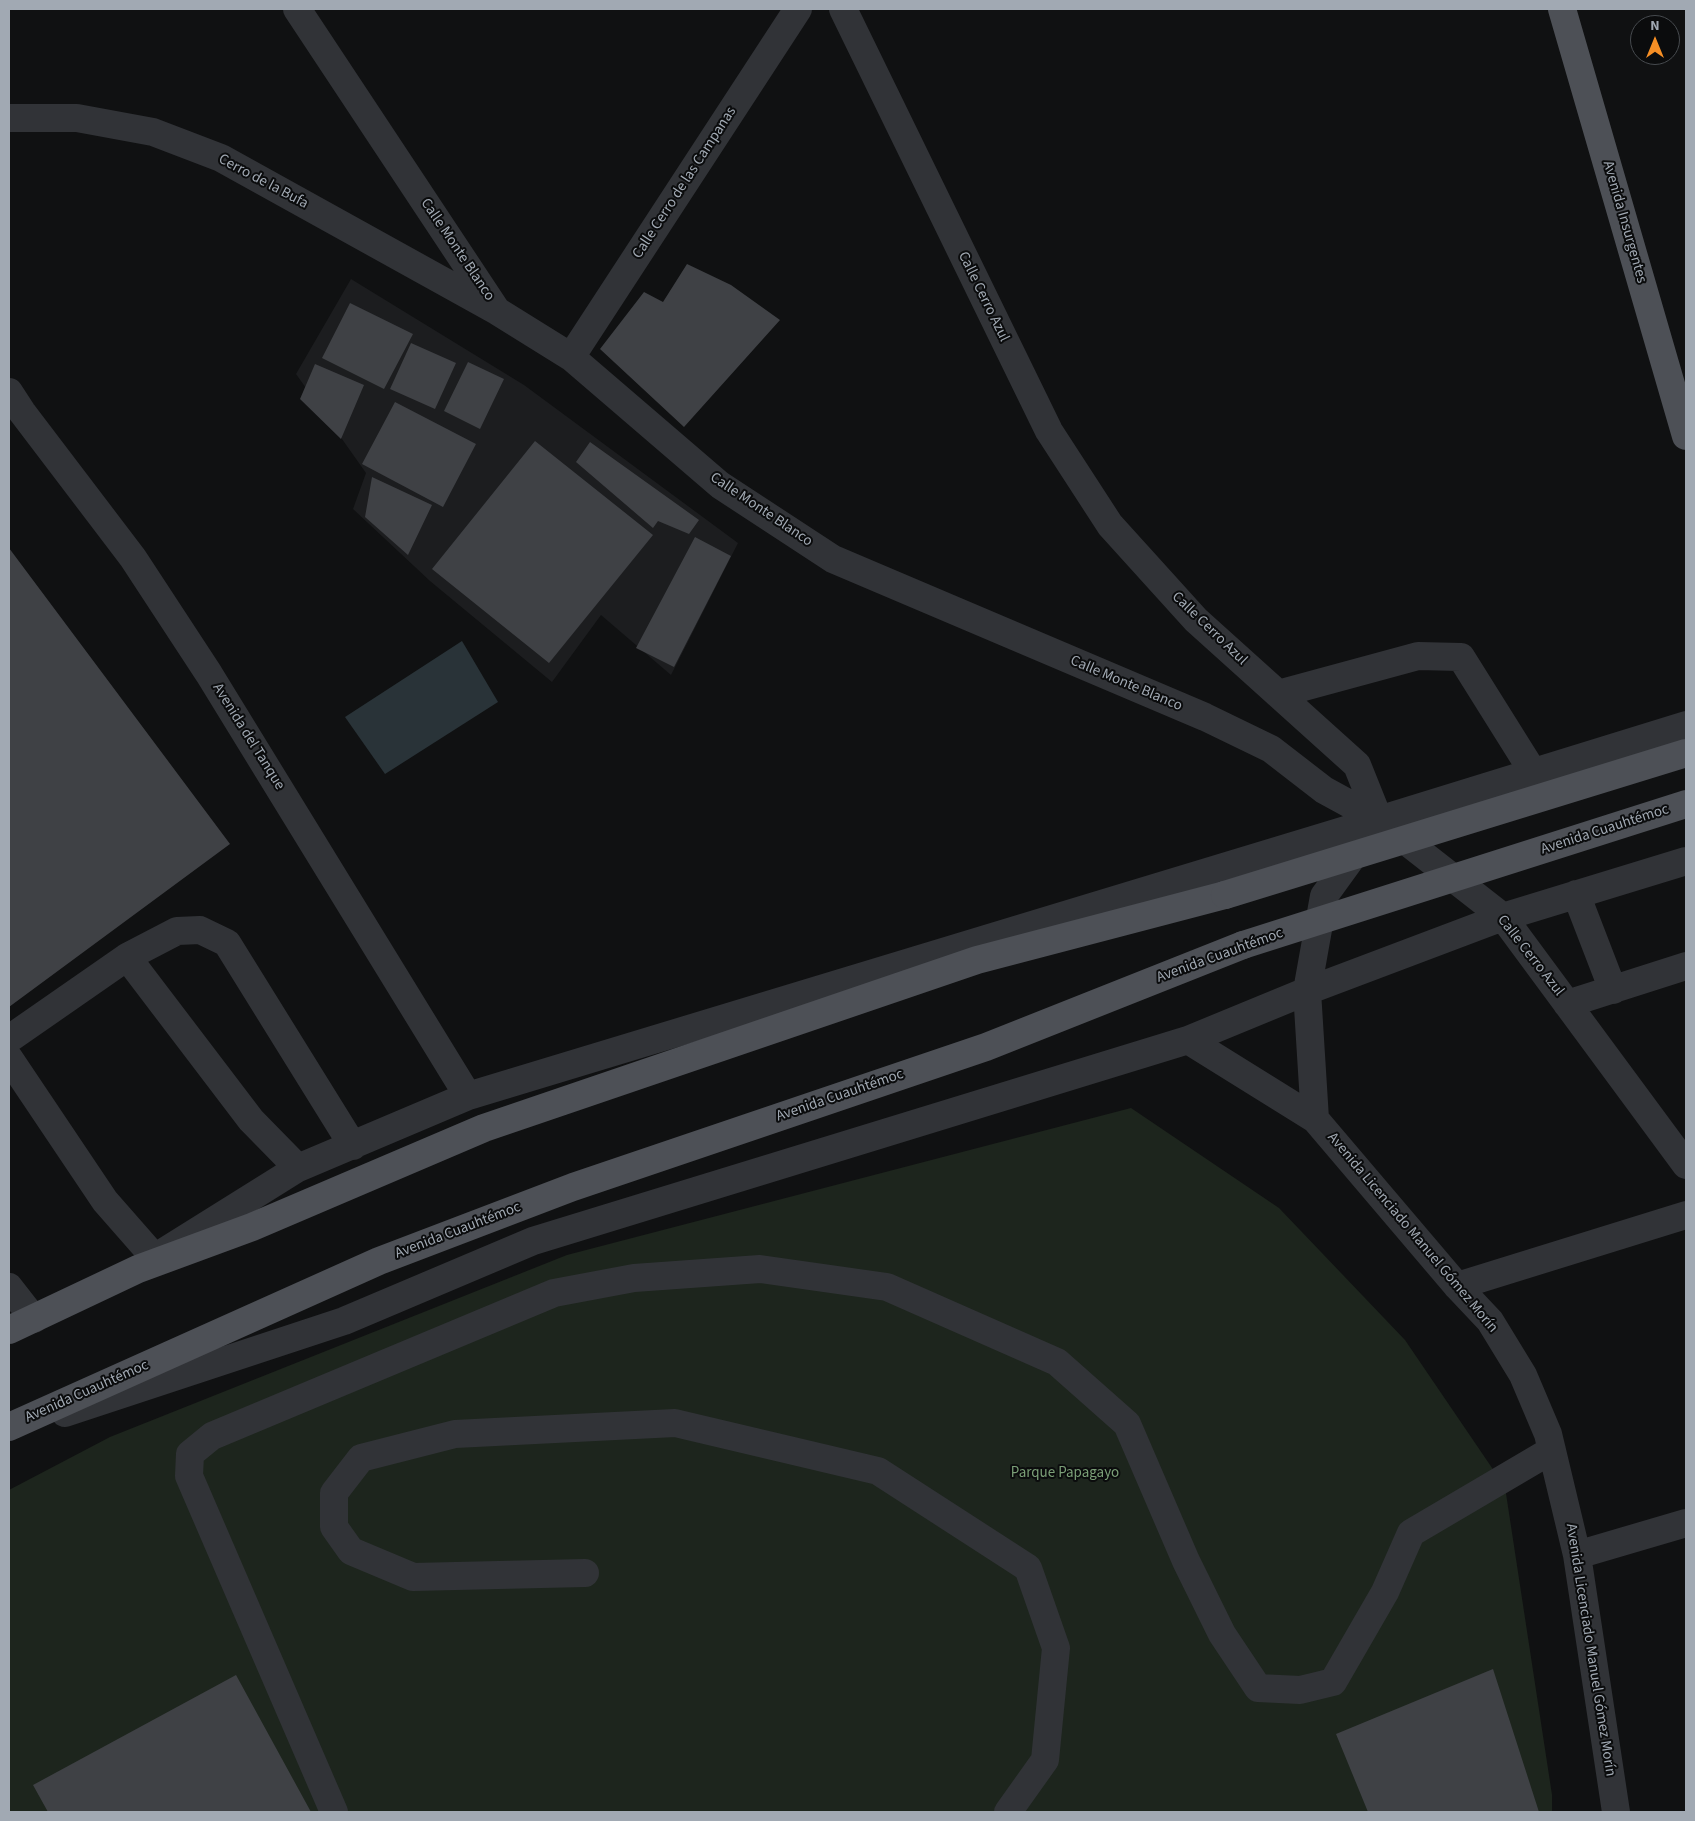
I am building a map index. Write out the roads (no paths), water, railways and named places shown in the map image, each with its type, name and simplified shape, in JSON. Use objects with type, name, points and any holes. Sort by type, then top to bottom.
[{"type":"main road","name":"Avenida Insurgentes","points":[[1562,9],[1686,436]]},
{"type":"main road","points":[[9,1330],[146,1263],[252,1227],[484,1128],[977,960],[1224,896],[1686,753]]},
{"type":"main road","name":"Avenida Cuauhtémoc","points":[[9,1427],[379,1261],[573,1187],[986,1047],[1242,945],[1686,804]]},
{"type":"street","name":"Calle Monte Blanco","points":[[297,9],[497,311],[571,357],[720,485],[833,559],[1213,721],[1271,749],[1324,790],[1379,820]]},
{"type":"street","name":"Calle Cerro de las Campanas","points":[[571,357],[798,9]]},
{"type":"street","name":"Calle Cerro Azul","points":[[843,9],[1049,431],[1110,525],[1196,620],[1356,765],[1379,820],[1503,917],[1686,1165]]},
{"type":"street","name":"Cerro de la Bufa","points":[[9,118],[77,118],[153,132],[221,158],[497,311]]},
{"type":"street","name":"Avenida del Tanque","points":[[13,408],[133,558],[188,641],[468,1096]]},
{"type":"street","points":[[1278,694],[1418,656],[1461,657],[1533,772]]},
{"type":"street","points":[[9,1058],[146,1263],[298,1168],[468,1096],[1686,725]]},
{"type":"street","name":"Avenida Licenciado Manuel Gómez Morín","points":[[1315,1119],[1307,991],[1324,896],[1379,820]]},
{"type":"street","points":[[9,1431],[344,1321],[533,1241],[1188,1040],[1307,991],[1503,917],[1686,861]]},
{"type":"street","points":[[1576,894],[1613,990]]},
{"type":"street","points":[[9,1039],[127,956],[177,931],[200,930],[227,943],[353,1146]]},
{"type":"street","points":[[127,956],[251,1120],[298,1168]]},
{"type":"street","points":[[1567,1004],[1686,966]]},
{"type":"street","name":"Avenida Licenciado Manuel Gómez Morín","points":[[1188,1040],[1315,1119],[1457,1286],[1490,1321],[1523,1375],[1548,1434],[1577,1555],[1616,1812]]},
{"type":"street","points":[[1457,1286],[1686,1215]]},
{"type":"street","points":[[334,1812],[189,1476],[190,1454],[212,1436],[554,1293],[634,1278],[760,1269],[887,1287],[1057,1362],[1127,1424],[1186,1561],[1210,1610],[1222,1634],[1258,1688],[1300,1690],[1333,1682],[1385,1592],[1410,1533],[1552,1450]]},
{"type":"street","points":[[9,1287],[34,1319]]},
{"type":"street","points":[[585,1574],[413,1576],[351,1551],[334,1527],[334,1493],[361,1458],[455,1434],[675,1423],[878,1471],[1028,1568],[1056,1648],[1045,1760],[1008,1812]]},
{"type":"street","points":[[1577,1555],[1686,1523]]},
{"type":"park label","name":"Parque Papagayo","points":[[1065,1474]]}]
